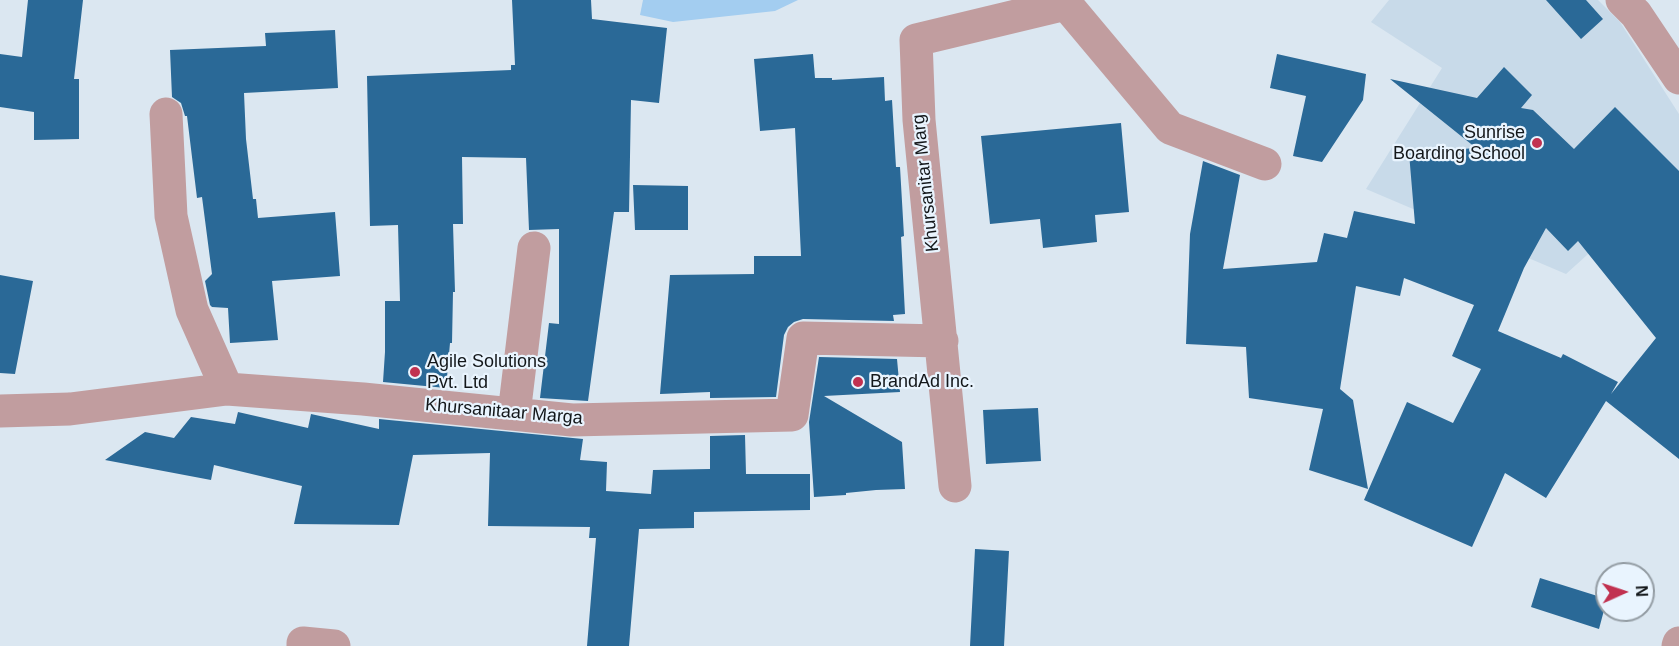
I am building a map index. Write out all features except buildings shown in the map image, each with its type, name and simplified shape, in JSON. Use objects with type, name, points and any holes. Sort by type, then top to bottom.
[{"type":"street","points":[[1622,0],[1636,14],[1679,78]]},
{"type":"street","points":[[1064,2],[1170,128],[1265,164]]},
{"type":"street","name":"Khursanitar Marg","points":[[955,486],[919,120],[916,40],[1064,2]]},
{"type":"street","points":[[166,114],[173,226],[192,310],[227,389]]},
{"type":"street","points":[[514,414],[534,248]]},
{"type":"street","name":"Khursanitaar Marga","points":[[0,411],[70,409],[227,389],[363,399],[572,420],[792,415],[803,338],[942,341]]},
{"type":"street","points":[[303,646],[303,643],[334,646]]},
{"type":"shaded area","points":[[643,0],[798,0],[775,11],[673,22],[640,15]]},
{"type":"shaded area","name":"Sunrise Boarding School","points":[[1389,0],[1598,0],[1620,22],[1679,114],[1679,172],[1566,274],[1366,189],[1442,68],[1371,22]]},
{"type":"place","name":"Sunrise Boarding School","points":[[1537,143]]},
{"type":"place","name":"Agile Solutions Pvt. Ltd","points":[[415,372]]},
{"type":"place","name":"BrandAd Inc.","points":[[858,382]]}]
